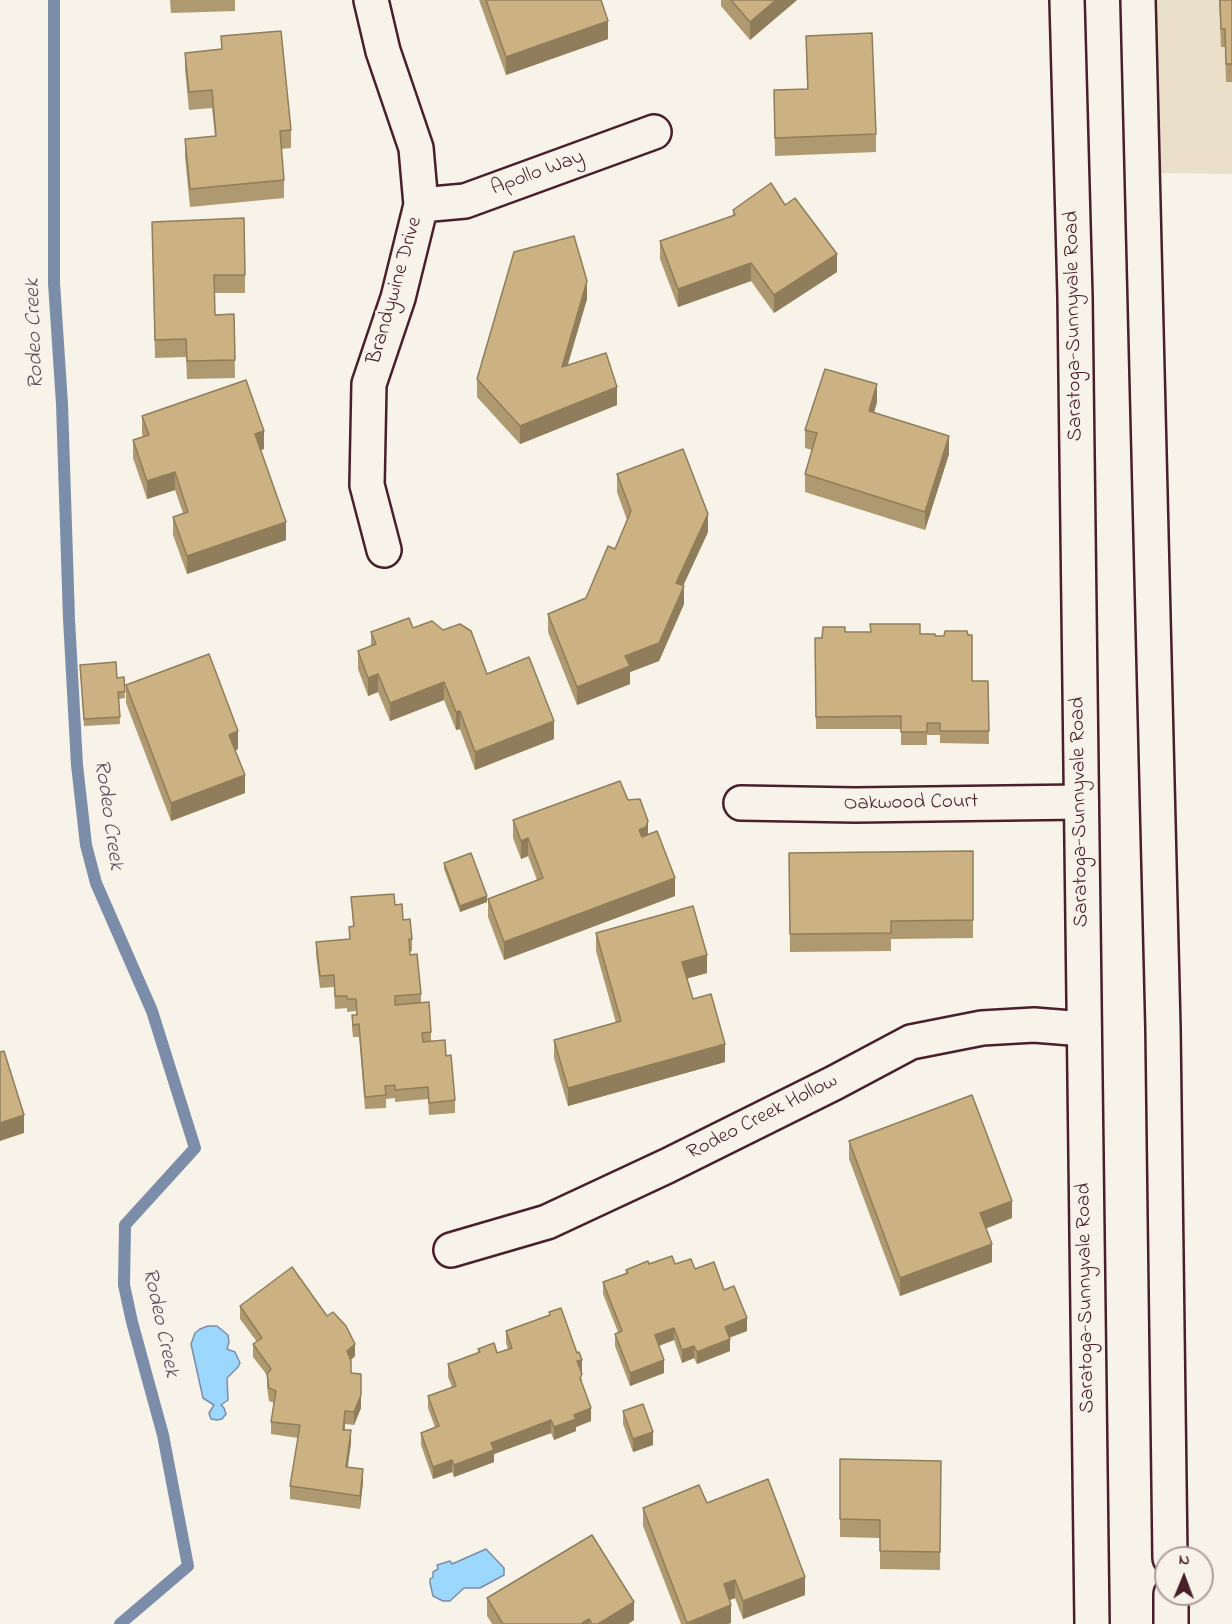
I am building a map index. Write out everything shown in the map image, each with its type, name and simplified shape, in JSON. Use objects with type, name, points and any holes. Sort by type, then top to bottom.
[{"type":"main road","name":"Brandywine Drive","points":[[371,0],[383,51],[416,148],[421,205],[398,298],[369,384],[367,485],[384,550]]},
{"type":"main road","name":"Saratoga-Sunnyvale Road","points":[[1067,0],[1075,297],[1092,1624]]},
{"type":"main road","points":[[1138,0],[1163,1028],[1170,1546]]},
{"type":"main road","name":"Apollo Way","points":[[421,205],[465,201],[654,132]]},
{"type":"main road","name":"Oakwood Court","points":[[741,803],[855,805],[1081,802]]},
{"type":"main road","name":"Rodeo Creek Hollow","points":[[451,1250],[547,1222],[667,1167],[911,1042],[982,1028],[1034,1025],[1084,1029]]},
{"type":"main road","points":[[1171,1606],[1171,1624]]},
{"type":"shaded area","points":[[1152,0],[1232,0],[1232,174],[1154,173]]},
{"type":"water","points":[[208,1326],[217,1326],[228,1335],[227,1349],[235,1352],[240,1363],[227,1378],[228,1400],[221,1405],[226,1414],[222,1419],[217,1420],[211,1419],[209,1413],[214,1405],[203,1398],[191,1344],[195,1333]]},
{"type":"water","points":[[486,1549],[504,1568],[504,1575],[480,1588],[464,1588],[450,1601],[443,1601],[433,1596],[430,1579],[433,1577],[433,1572],[438,1569],[437,1565],[450,1561],[452,1564]]},
{"type":"building","points":[[486,0],[601,0],[608,21],[506,57]]},
{"type":"building","points":[[731,0],[776,0],[750,22]]},
{"type":"building","points":[[1220,0],[1232,0],[1232,64],[1226,64],[1225,29],[1221,29]]},
{"type":"building","points":[[281,31],[291,130],[280,131],[284,180],[190,189],[185,139],[216,136],[212,90],[189,92],[185,53],[222,49],[221,36]]},
{"type":"building","points":[[872,33],[876,134],[775,138],[774,90],[808,89],[806,36]]},
{"type":"building","points":[[771,183],[785,205],[795,198],[837,254],[774,295],[751,263],[678,289],[660,241],[735,215],[733,210]]},
{"type":"building","points":[[244,218],[245,275],[214,275],[215,315],[234,314],[235,360],[187,361],[186,339],[155,340],[152,222]]},
{"type":"building","points":[[574,236],[587,281],[562,367],[606,353],[617,387],[520,426],[477,379],[514,252]]},
{"type":"building","points":[[825,369],[877,384],[869,411],[949,436],[925,512],[805,474],[817,433],[805,430]]},
{"type":"building","points":[[246,380],[264,431],[255,434],[286,522],[187,556],[173,517],[188,512],[175,472],[147,481],[133,440],[149,435],[142,416]]},
{"type":"building","points":[[683,449],[708,514],[676,583],[684,586],[659,643],[625,656],[630,666],[577,687],[548,614],[586,598],[608,546],[615,549],[631,511],[617,474]]},
{"type":"building","points":[[409,618],[413,628],[432,621],[443,630],[460,624],[471,631],[487,674],[529,657],[554,721],[475,752],[460,711],[456,712],[444,682],[390,703],[378,674],[368,678],[358,651],[376,644],[371,632]]},
{"type":"building","points":[[870,624],[920,624],[920,634],[944,636],[945,631],[967,631],[968,635],[972,635],[972,681],[988,681],[989,731],[940,731],[940,723],[927,723],[927,732],[901,732],[901,716],[816,717],[815,638],[822,638],[823,627],[845,627],[845,632],[871,632]]},
{"type":"building","points":[[209,654],[238,731],[229,735],[245,775],[171,803],[126,685]]},
{"type":"building","points":[[116,662],[117,678],[124,677],[125,692],[118,692],[120,717],[84,719],[80,665]]},
{"type":"building","points":[[620,781],[628,800],[640,799],[648,821],[646,827],[639,830],[642,837],[657,831],[675,878],[504,942],[488,899],[543,878],[528,838],[521,841],[513,820]]},
{"type":"building","points":[[973,851],[973,920],[891,921],[891,933],[790,934],[789,853]]},
{"type":"building","points":[[471,853],[487,896],[460,906],[444,863]]},
{"type":"building","points":[[394,894],[395,905],[402,904],[403,920],[410,919],[412,939],[409,939],[410,955],[417,954],[421,994],[395,996],[395,1005],[429,1002],[431,1032],[422,1033],[423,1042],[445,1040],[446,1056],[451,1055],[455,1100],[429,1103],[428,1087],[395,1090],[395,1085],[385,1086],[386,1095],[365,1097],[359,1024],[353,1025],[352,1015],[357,1015],[356,999],[335,996],[334,975],[320,976],[316,942],[350,939],[349,927],[354,926],[351,897]]},
{"type":"building","points":[[693,906],[707,955],[682,962],[693,999],[711,994],[725,1044],[568,1088],[554,1040],[621,1021],[596,933]]},
{"type":"building","points":[[4,1051],[24,1115],[0,1123],[0,1052]]},
{"type":"building","points":[[972,1095],[1012,1201],[980,1213],[992,1244],[900,1278],[849,1141]]},
{"type":"building","points":[[672,1256],[675,1264],[691,1259],[695,1269],[714,1262],[724,1290],[734,1286],[747,1318],[725,1327],[730,1339],[697,1352],[694,1346],[682,1350],[674,1328],[655,1335],[664,1360],[630,1373],[615,1334],[622,1331],[603,1282],[628,1273],[626,1270],[648,1261],[649,1264]]},
{"type":"building","points":[[292,1267],[327,1316],[333,1312],[346,1326],[355,1344],[347,1351],[351,1361],[351,1373],[361,1374],[361,1395],[354,1412],[345,1411],[343,1430],[351,1430],[346,1467],[363,1469],[360,1496],[290,1486],[300,1425],[271,1422],[276,1391],[269,1388],[267,1374],[271,1369],[253,1344],[262,1338],[240,1306]]},
{"type":"building","points":[[561,1308],[577,1353],[579,1352],[582,1360],[577,1361],[582,1374],[580,1378],[591,1408],[574,1415],[576,1419],[554,1427],[551,1420],[491,1443],[494,1450],[454,1465],[452,1460],[433,1467],[421,1433],[439,1426],[428,1396],[456,1386],[448,1364],[480,1352],[478,1349],[494,1343],[497,1353],[512,1348],[506,1331],[550,1315],[549,1312]]},
{"type":"building","points":[[643,1404],[653,1432],[633,1439],[623,1411]]},
{"type":"building","points":[[840,1459],[941,1461],[940,1552],[880,1551],[880,1520],[840,1519]]},
{"type":"building","points":[[768,1479],[805,1577],[743,1601],[735,1580],[724,1584],[731,1605],[687,1623],[643,1508],[699,1485],[707,1503]]},
{"type":"building","points":[[592,1535],[634,1602],[598,1624],[592,1624],[589,1619],[581,1624],[503,1624],[487,1598]]},
{"type":"waterway","name":"Rodeo Creek","points":[[54,0],[54,283],[62,404],[69,619],[77,765],[86,845],[96,883],[152,1011],[195,1148],[125,1225],[124,1285],[163,1435],[188,1566],[120,1624]]}]
